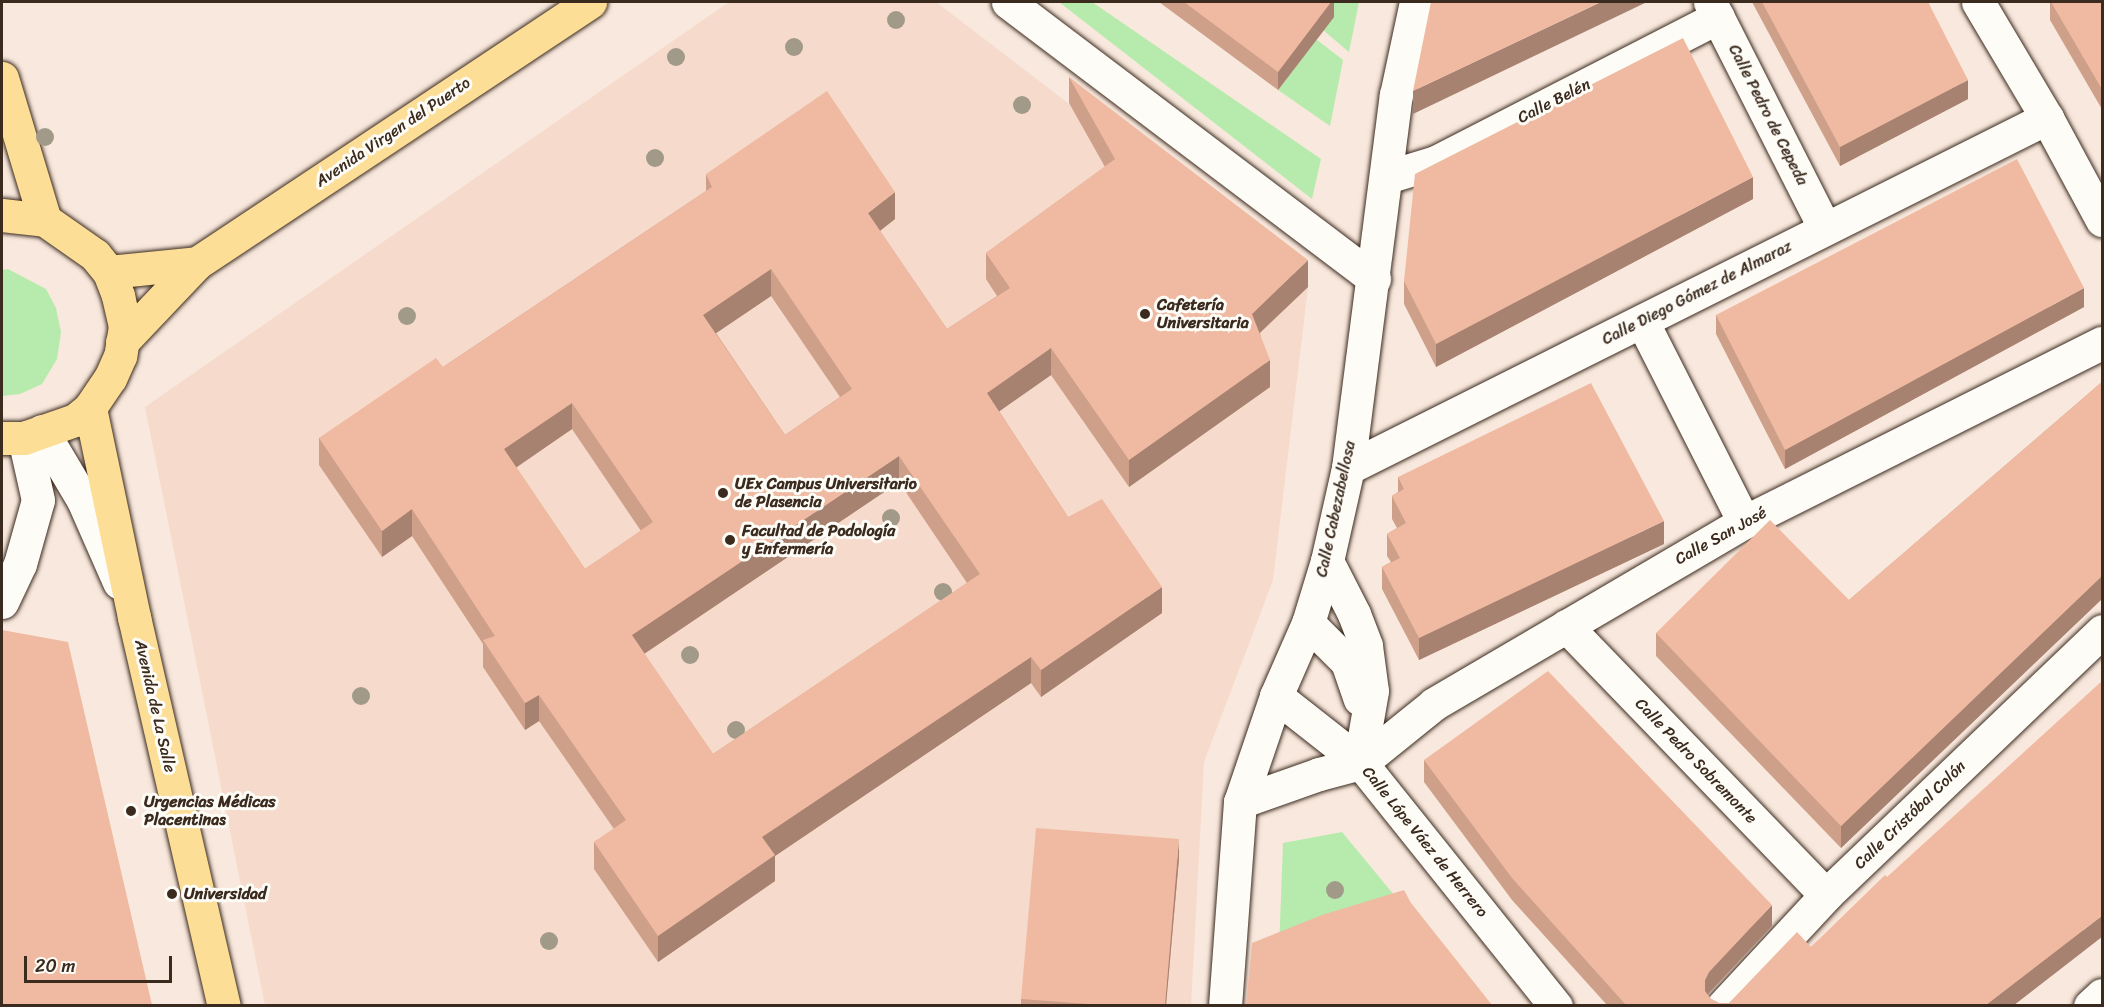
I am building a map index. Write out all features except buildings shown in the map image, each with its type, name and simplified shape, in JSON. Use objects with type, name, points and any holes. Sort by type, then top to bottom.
[{"type":"main road","name":"Avenida Virgen del Puerto","points":[[122,342],[197,263],[590,2]]},
{"type":"main road","points":[[2,78],[45,220]]},
{"type":"main road","points":[[2,215],[45,220],[95,255],[109,272],[118,296],[125,326],[110,378],[90,408],[75,420],[22,436]]},
{"type":"main road","name":"Avenida Virgen del Puerto","points":[[109,272],[197,263]]},
{"type":"main road","name":"Avenida de La Salle","points":[[90,408],[134,617],[224,1005]]},
{"type":"street","points":[[1008,2],[1374,279]]},
{"type":"street","name":"Calle Cabezabellosa","points":[[1225,1005],[1240,802],[1276,696],[1308,623],[1327,561],[1348,468],[1396,95],[1416,2]]},
{"type":"street","points":[[1981,2],[2103,220]]},
{"type":"street","name":"Calle Belén","points":[[1387,177],[1436,162],[1714,9]]},
{"type":"street","name":"Calle Pedro de Cepeda","points":[[1714,9],[1825,229]]},
{"type":"street","name":"Calle Diego Gómez de Almaraz","points":[[1348,468],[2047,118]]},
{"type":"street","points":[[1642,321],[1744,522]]},
{"type":"street","name":"Calle San José","points":[[1361,759],[1434,704],[1744,522],[2103,343]]},
{"type":"street","points":[[2,602],[20,564],[38,500],[22,436]]},
{"type":"street","name":"Avenida de La Salle","points":[[22,436],[83,500],[134,617]]},
{"type":"street","points":[[1327,561],[1354,614],[1366,645],[1372,691],[1361,759]]},
{"type":"street","points":[[1308,623],[1347,662],[1360,696],[1361,759]]},
{"type":"street","name":"Calle Pedro Sobremonte","points":[[1566,626],[1826,895]]},
{"type":"street","name":"Calle Cristóbal Colón","points":[[1723,1005],[1826,895],[2103,631]]},
{"type":"street","name":"Calle Lópe Váez de Herrero","points":[[1276,696],[1361,759],[1556,1005]]},
{"type":"street","points":[[1240,802],[1361,759]]},
{"type":"street","points":[[2090,1005],[2103,995]]},
{"type":"shaded area","name":"UEx Campus Universitario de Plasencia","points":[[729,2],[936,2],[1308,287],[1273,580],[1204,762],[1191,1005],[265,1005],[145,407]]},
{"type":"green space","points":[[1059,2],[1092,2],[1321,159],[1312,199]]},
{"type":"green space","points":[[1313,2],[1359,2],[1349,52],[1323,30]]},
{"type":"green space","points":[[1316,39],[1343,60],[1330,126],[1278,90]]},
{"type":"green space","points":[[8,269],[46,289],[56,308],[61,332],[57,359],[42,384],[20,394],[2,396],[2,270]]},
{"type":"green space","points":[[1342,832],[1404,907],[1279,950],[1283,843]]},
{"type":"place","name":"Cafetería Universitaria","points":[[1145,314]]},
{"type":"place","name":"UEx Campus Universitario de Plasencia","points":[[723,493]]},
{"type":"place","name":"Facultad de Podología y Enfermería","points":[[730,540]]},
{"type":"place","name":"Urgencias Médicas Placentinas","points":[[131,811]]},
{"type":"place","name":"Universidad","points":[[172,894]]}]
